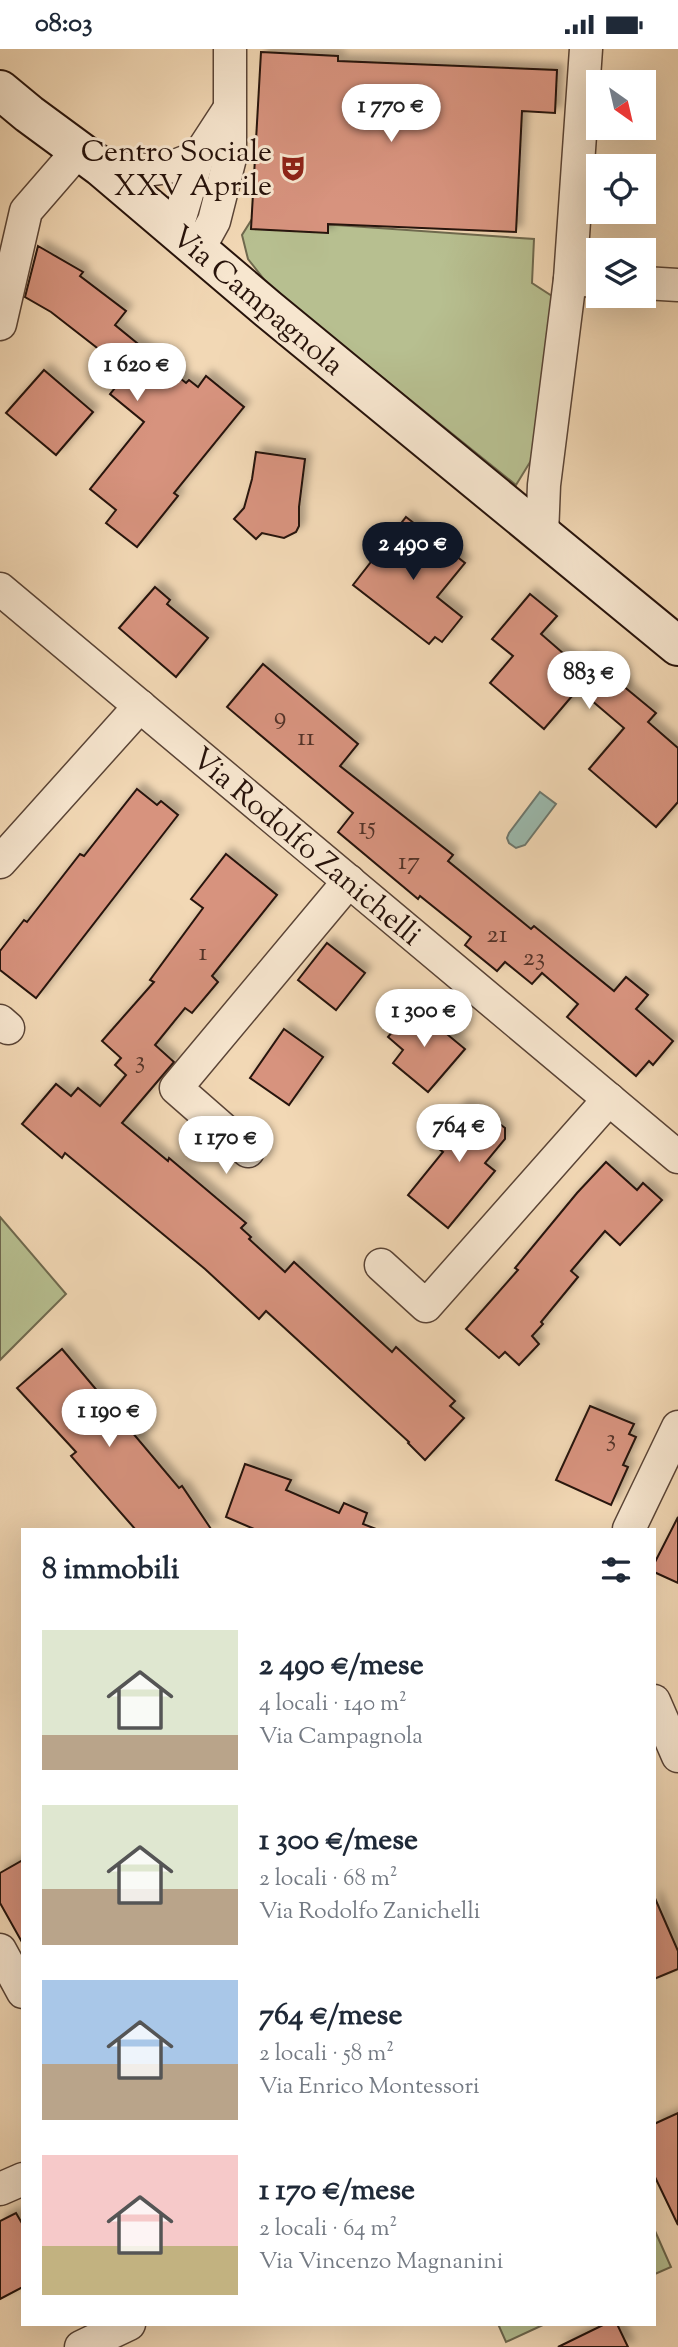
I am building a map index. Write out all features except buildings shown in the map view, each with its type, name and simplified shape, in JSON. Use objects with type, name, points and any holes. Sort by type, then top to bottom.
[{"type":"main road","name":"Via Campagnola","points":[[0,90],[90,159],[678,646]]},
{"type":"street","points":[[187,241],[214,221],[230,158],[230,49]]},
{"type":"street","points":[[528,524],[544,485],[584,280],[586,49]]},
{"type":"street","points":[[187,241],[198,157],[229,111]]},
{"type":"street","points":[[0,324],[26,211],[90,159],[147,170],[175,166],[198,157]]},
{"type":"street","points":[[656,284],[678,285]]},
{"type":"street","name":"Via Rodolfo Zanichelli","points":[[0,589],[678,1157]]},
{"type":"street","points":[[0,862],[140,706]]},
{"type":"street","points":[[248,1151],[176,1088],[349,881]]},
{"type":"street","points":[[381,1265],[426,1305],[609,1099]]},
{"type":"street","points":[[629,1528],[678,1427]]},
{"type":"street","points":[[656,1706],[678,1756]]},
{"type":"street","points":[[0,1950],[21,1988]]},
{"type":"street","points":[[0,2189],[21,2180]]},
{"type":"street","points":[[81,2347],[125,2326]]},
{"type":"green space","points":[[252,219],[534,239],[532,283],[555,298],[535,454],[516,485],[270,287],[248,259],[242,235]]},
{"type":"green space","points":[[0,1217],[66,1294],[0,1360]]},
{"type":"green space","points":[[656,2233],[671,2267],[656,2273]]},
{"type":"green space","points":[[499,2326],[541,2326],[506,2342]]},
{"type":"shaded area","points":[[540,792],[556,804],[525,845],[516,848],[509,843],[509,833]]},
{"type":"place","name":"Centro Sociale XXV Aprile","points":[[293,168]]}]
